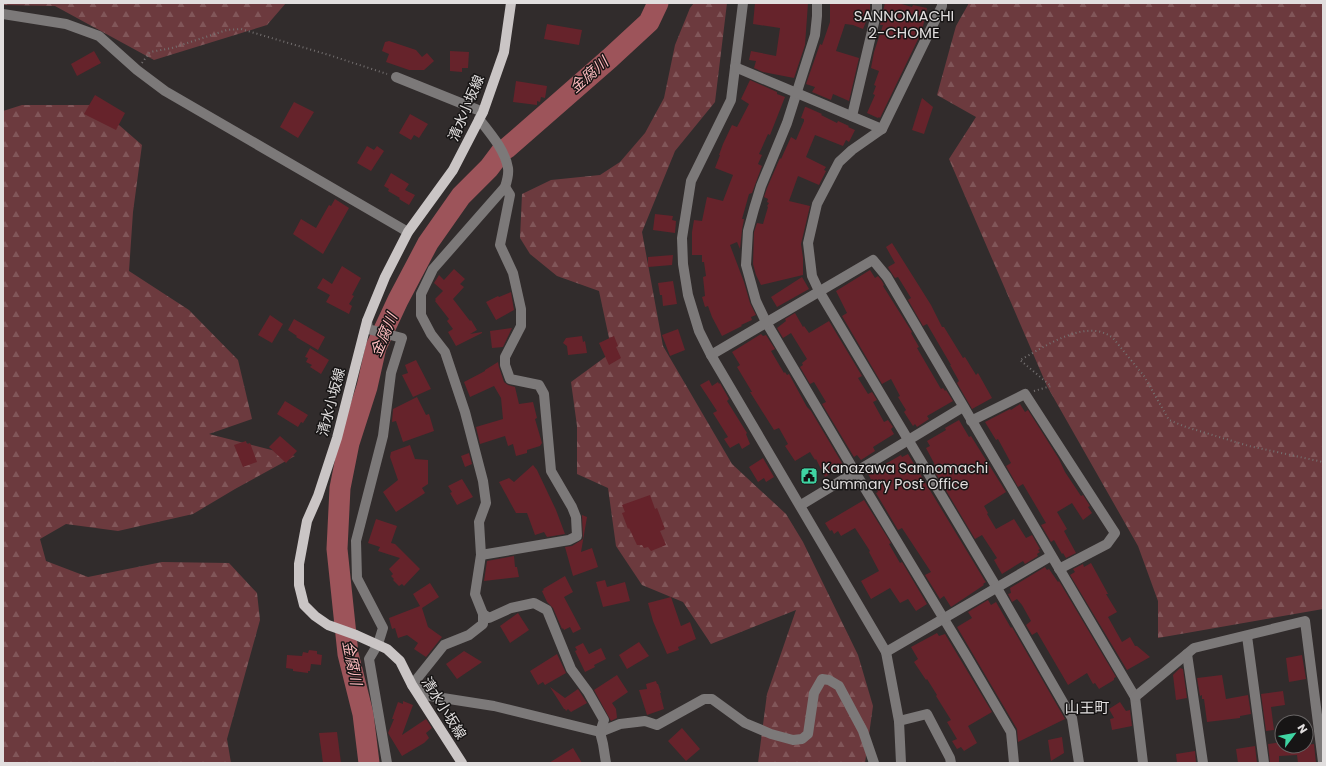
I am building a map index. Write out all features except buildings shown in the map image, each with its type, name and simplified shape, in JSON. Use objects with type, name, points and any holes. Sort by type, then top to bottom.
[{"type":"main road","name":"清水小坂線","points":[[462,763],[412,685],[400,661],[387,649],[374,642],[328,625],[315,616],[304,605],[299,586],[299,564],[307,521],[318,496],[337,438],[367,325],[385,277],[408,232],[453,170],[481,115],[504,52],[511,3]]},
{"type":"street","points":[[743,3],[731,100],[691,181],[682,238],[683,264],[688,295],[699,331],[711,355],[801,505],[886,652],[899,721],[901,763]]},
{"type":"street","points":[[817,3],[815,35],[787,123],[761,186],[748,231],[746,265],[756,302],[766,322],[1011,732],[1014,763]]},
{"type":"street","points":[[852,116],[878,10],[877,3]]},
{"type":"street","points":[[942,3],[942,6],[882,129],[852,150],[839,162],[817,204],[808,243],[812,276],[819,291],[997,588],[1072,718],[1079,763]]},
{"type":"street","points":[[3,14],[66,24],[100,36],[137,70],[164,91],[408,232]]},
{"type":"street","points":[[735,66],[882,129]]},
{"type":"street","points":[[396,77],[481,115],[498,144],[508,168],[507,182],[510,195],[500,245],[513,273],[521,309],[521,326],[505,357],[505,365],[510,379],[539,385],[544,394],[551,471],[572,507],[576,517],[577,536],[569,540],[481,555]]},
{"type":"street","points":[[507,182],[433,269],[421,294],[421,315],[431,334],[445,352],[465,412],[483,481],[486,503],[480,522],[481,555],[475,594],[483,614],[483,624],[469,635],[444,645],[412,685],[430,696],[494,706],[600,732],[620,724],[645,721],[657,725],[704,699],[712,698],[745,723],[771,734],[793,740],[802,739],[808,734],[814,693],[822,679],[829,680],[839,686],[848,701],[863,731],[874,763]]},
{"type":"street","points":[[711,355],[872,260],[887,277],[971,422],[1135,697],[1143,763]]},
{"type":"street","points":[[367,325],[402,338],[391,372],[383,436],[356,541],[358,578],[383,628],[374,642],[369,659],[387,763]]},
{"type":"street","points":[[971,422],[1025,394],[1115,533],[1107,544],[1059,569]]},
{"type":"street","points":[[801,505],[963,407]]},
{"type":"street","points":[[886,652],[944,620],[1051,556]]},
{"type":"street","points":[[483,614],[489,618],[511,608],[534,603],[547,610],[571,669],[588,692],[604,720],[600,732],[604,744],[606,763]]},
{"type":"street","points":[[1135,697],[1194,648],[1305,621],[1323,762]]},
{"type":"street","points":[[1247,636],[1264,763]]},
{"type":"street","points":[[1187,654],[1203,763]]},
{"type":"street","points":[[899,721],[927,714],[950,758],[951,763]]},
{"type":"path","points":[[137,70],[150,52],[172,48],[227,30],[241,29],[396,77]]},
{"type":"path","points":[[1025,394],[1051,386],[1020,360],[1070,335],[1094,330],[1112,338],[1144,376],[1169,420],[1186,427],[1249,446],[1323,462]]},
{"type":"green space","points":[[3,3],[286,3],[267,25],[154,60],[55,6],[3,5]]},
{"type":"green space","points":[[694,3],[727,3],[715,102],[675,151],[642,232],[663,346],[732,464],[786,514],[803,542],[858,655],[873,706],[865,763],[758,763],[767,694],[796,610],[711,644],[683,602],[642,585],[616,546],[608,488],[577,474],[577,426],[571,382],[612,352],[599,291],[557,276],[530,254],[520,238],[522,194],[551,180],[600,175],[620,162],[645,133],[664,98],[675,45],[690,8]]},
{"type":"green space","points":[[969,3],[1323,3],[1323,609],[1158,638],[1158,601],[1138,546],[1047,386],[949,159],[976,117],[937,95],[956,26]]},
{"type":"green space","points":[[22,105],[96,105],[142,145],[133,212],[129,271],[189,310],[238,360],[252,419],[209,434],[295,456],[193,514],[118,531],[66,524],[40,539],[46,561],[88,577],[162,562],[229,563],[257,593],[260,620],[227,739],[231,763],[3,763],[3,111]]},
{"type":"waterway","name":"金腐川","points":[[369,763],[363,714],[348,654],[337,549],[340,488],[349,443],[367,387],[376,347],[398,300],[428,243],[461,196],[489,168],[501,152],[610,58],[649,22],[658,3]]},
{"type":"place","name":"Kanazawa Sannomachi Summary Post Office","points":[[809,476]]},
{"type":"district","name":"SANNOMACHI 2-CHOME","points":[[904,24]]},
{"type":"district","name":"山王町","points":[[1087,708]]}]
